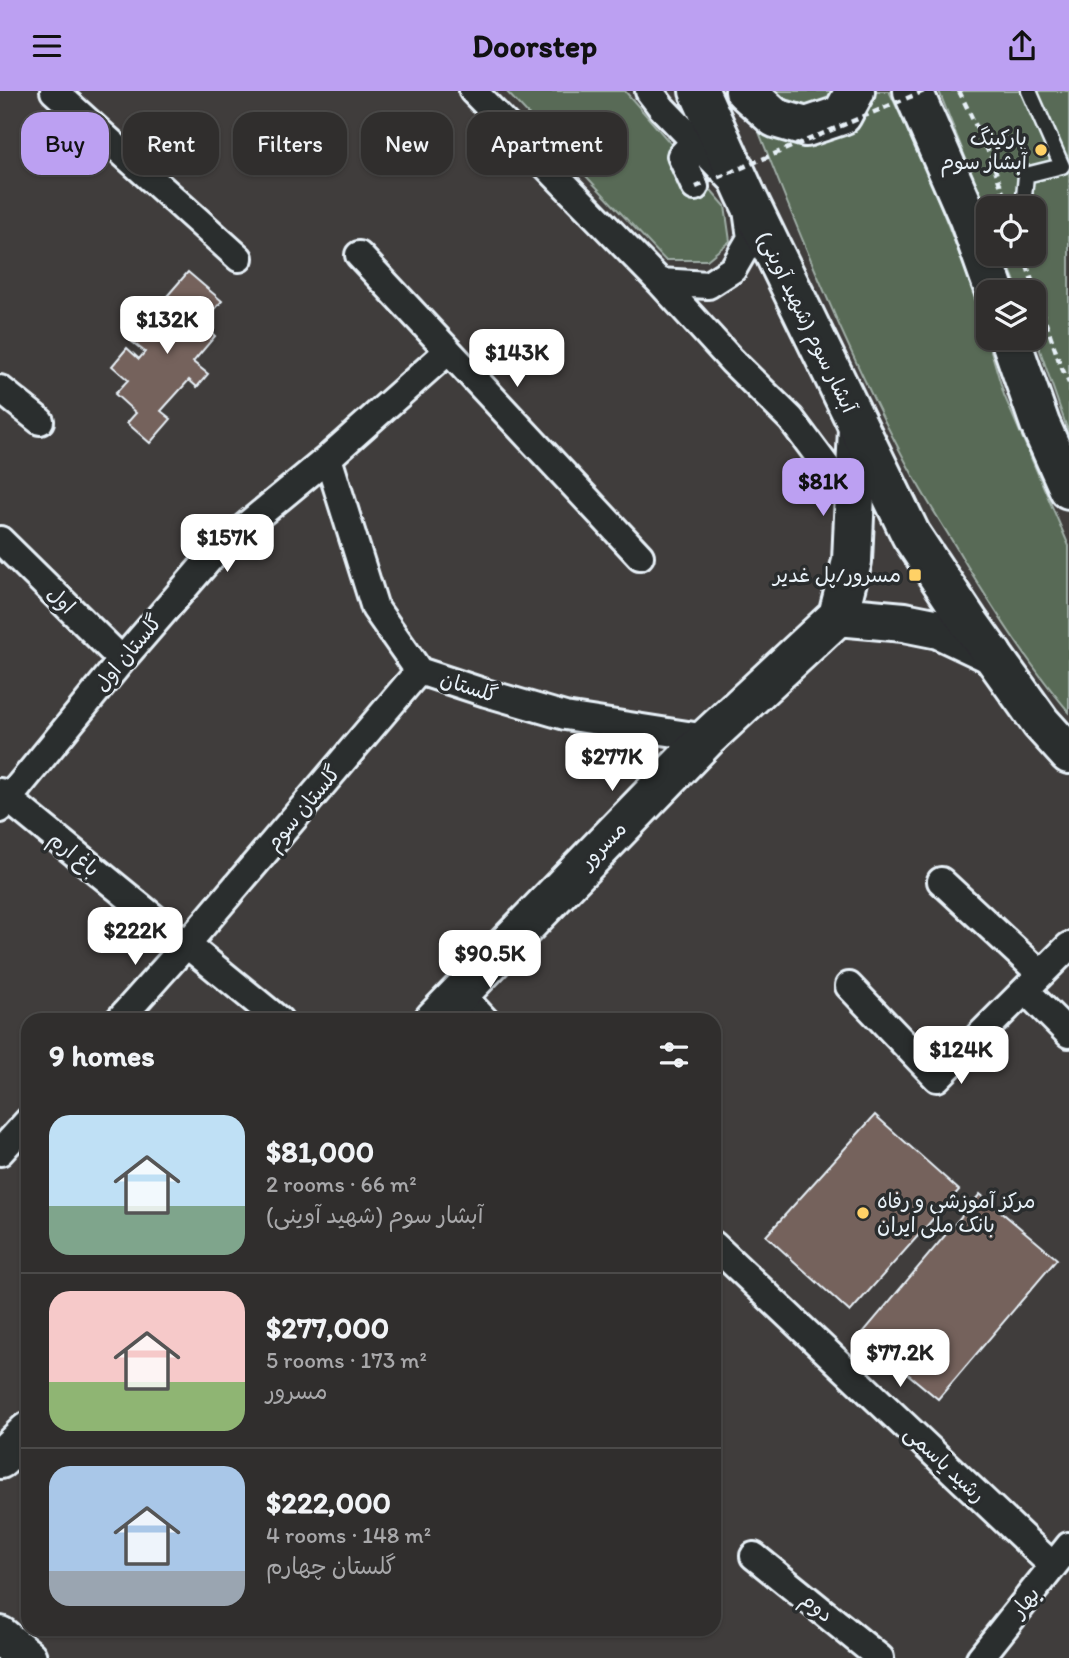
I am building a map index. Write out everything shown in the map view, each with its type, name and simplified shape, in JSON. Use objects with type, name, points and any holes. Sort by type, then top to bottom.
[{"type":"main road","name":"آبشار سوم (شهید آوینی)","points":[[699,91],[745,193],[911,535],[1041,723],[1069,754]]},
{"type":"main road","points":[[745,91],[775,118],[806,127],[842,115],[855,91]]},
{"type":"main road","points":[[912,91],[976,234]]},
{"type":"main road","points":[[1014,350],[1041,424],[1069,489]]},
{"type":"main road","points":[[858,428],[852,561],[838,616],[904,622],[939,629],[992,654]]},
{"type":"main road","name":"مسرور","points":[[460,1011],[706,738],[838,616]]},
{"type":"main road","points":[[0,1459],[21,1439]]},
{"type":"main road","points":[[0,1636],[27,1658]]},
{"type":"street","points":[[54,91],[239,258]]},
{"type":"street","points":[[473,91],[791,419],[838,482]]},
{"type":"street","points":[[649,91],[694,142],[745,193],[751,238],[733,269],[708,285],[660,282]]},
{"type":"street","points":[[694,142],[681,156],[695,187]]},
{"type":"street","points":[[359,255],[640,556]]},
{"type":"street","name":"گلستان اول","points":[[2,800],[218,549],[328,458],[448,351]]},
{"type":"street","points":[[0,389],[40,421]]},
{"type":"street","name":"گلستان","points":[[328,458],[375,608],[419,671],[565,716],[706,738]]},
{"type":"street","name":"اول","points":[[0,540],[122,660]]},
{"type":"street","name":"گلستان سوم","points":[[124,1013],[186,945],[419,671]]},
{"type":"street","name":"باغ ارم","points":[[2,800],[270,1013]]},
{"type":"street","points":[[941,881],[1033,982],[1069,1034]]},
{"type":"street","points":[[849,986],[937,1078],[1069,946]]},
{"type":"street","points":[[0,1152],[21,1129]]},
{"type":"street","name":"رشید یاسمی","points":[[721,1251],[1061,1556]]},
{"type":"street","name":"دوم","points":[[754,1556],[880,1658]]},
{"type":"street","name":"بهار","points":[[980,1658],[1061,1556]]},
{"type":"lane","points":[[1024,196],[1026,175],[1062,166],[1030,91]]},
{"type":"path","points":[[695,187],[924,91]]},
{"type":"path","points":[[960,91],[991,157],[1004,195]]},
{"type":"path","points":[[1027,266],[1060,364],[1069,382]]},
{"type":"green space","points":[[506,91],[625,91],[725,206],[730,241],[707,260],[665,260],[585,175],[627,175],[627,112],[526,112]]},
{"type":"green space","points":[[775,91],[836,91],[822,103],[806,107],[789,103]]},
{"type":"green space","points":[[876,91],[889,91],[925,167],[976,300],[976,350],[991,350],[1004,395],[1069,546],[1069,712],[1000,618],[916,481],[893,438],[830,304],[755,122],[871,101]]},
{"type":"green space","points":[[939,91],[1069,91],[1069,434],[1040,350],[1046,350],[1046,280],[1014,280],[1009,266],[1046,266],[1046,196],[981,196]]},
{"type":"building","points":[[188,272],[222,301],[202,324],[215,336],[193,362],[208,374],[197,387],[189,380],[161,411],[171,419],[150,443],[127,423],[136,413],[115,394],[128,380],[112,366],[127,348],[139,359],[145,352],[131,341],[144,326],[162,341],[168,333],[149,317]]},
{"type":"building","name":"مرکز آموزشی و رفاه بانک ملی ایران","points":[[875,1115],[959,1190],[850,1312],[766,1236]]},
{"type":"building","points":[[980,1194],[1057,1259],[938,1399],[861,1335]]},
{"type":"place","name":"پارکینگ آبشار سوم","points":[[1041,150]]},
{"type":"place","name":"مسرور/پل غدیر","points":[[915,575]]},
{"type":"place","name":"مرکز آموزشی و رفاه بانک ملی ایران","points":[[863,1213]]}]
